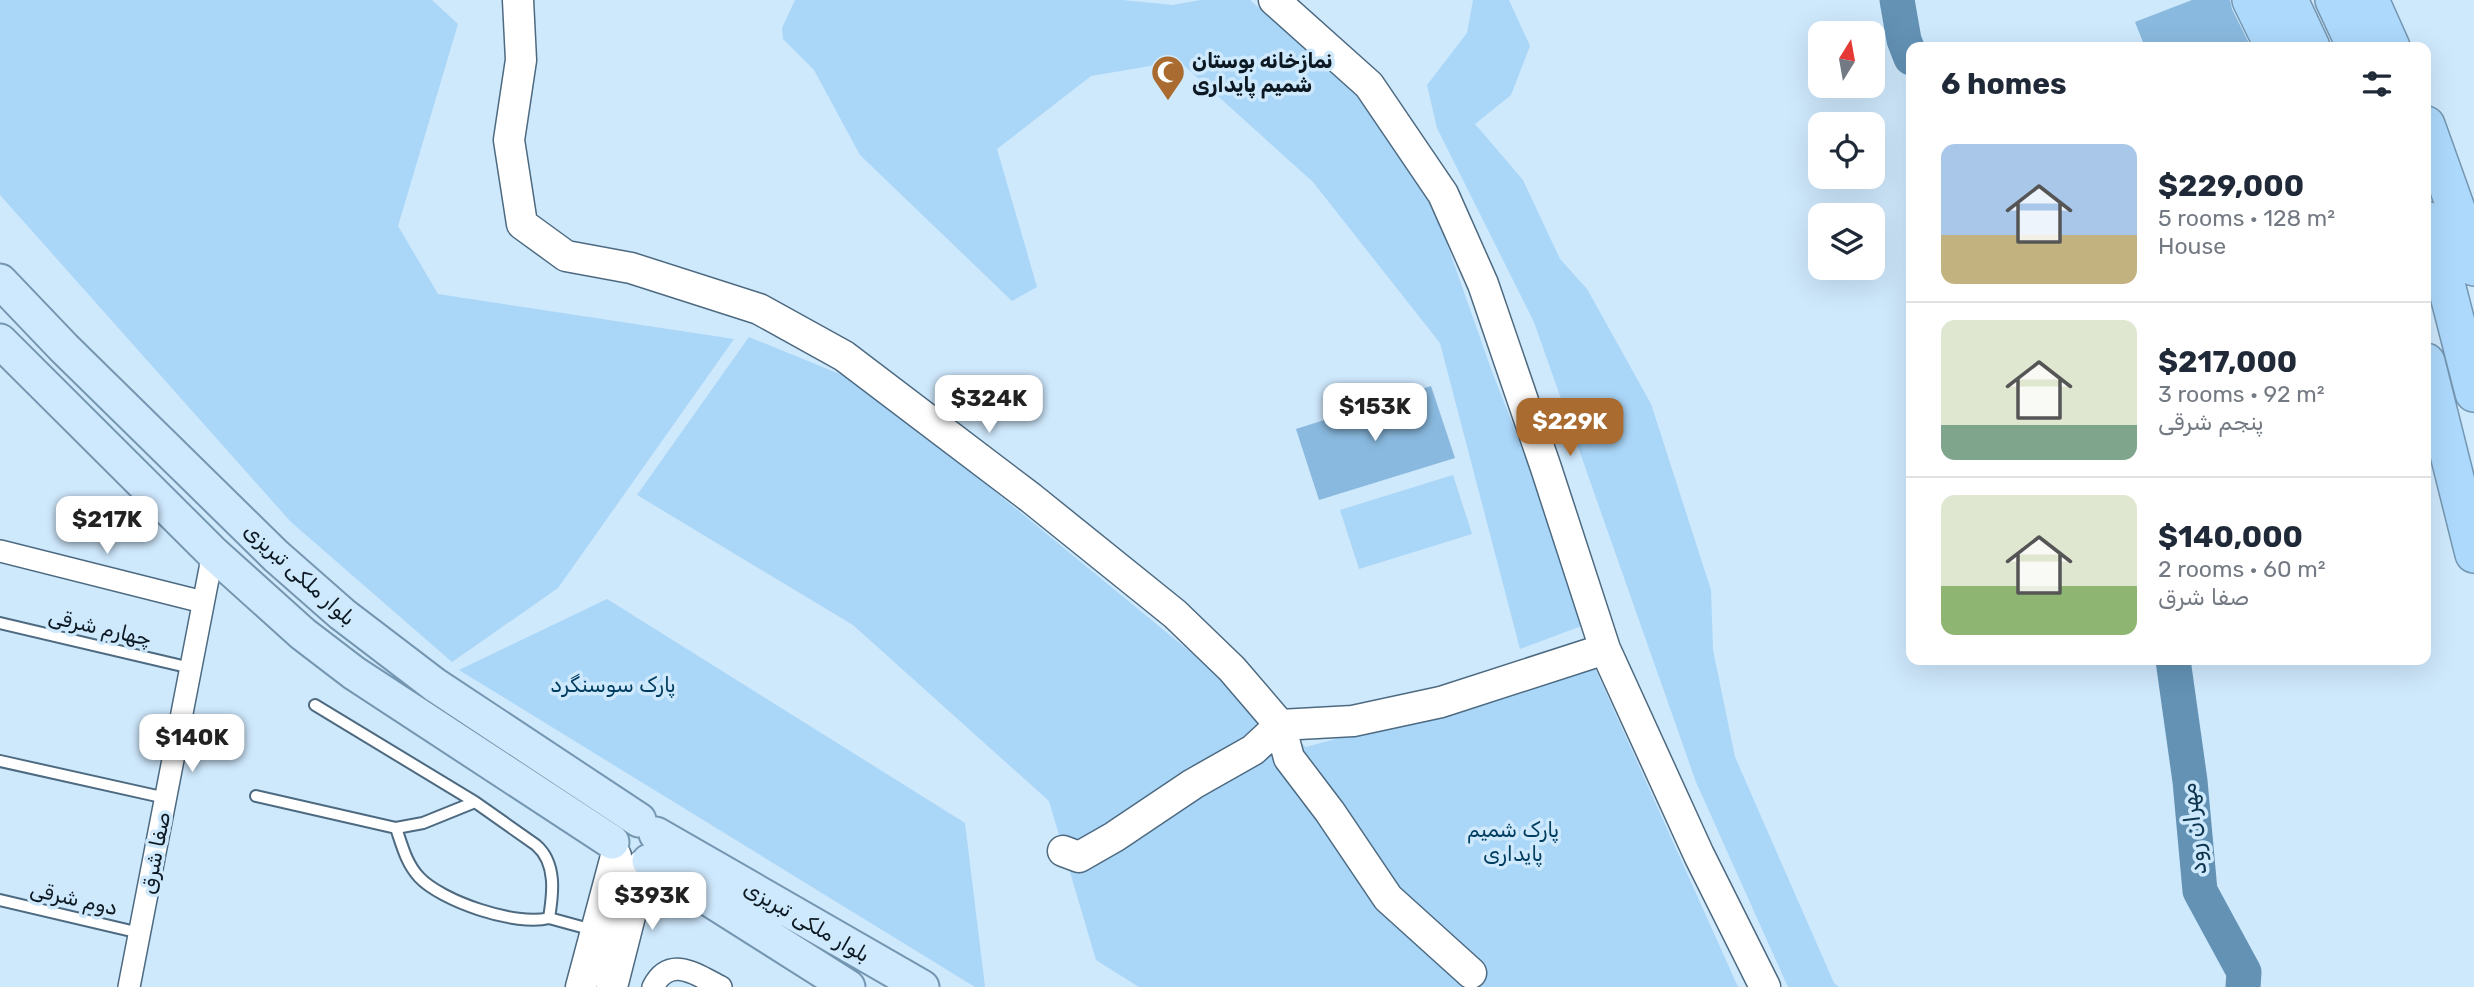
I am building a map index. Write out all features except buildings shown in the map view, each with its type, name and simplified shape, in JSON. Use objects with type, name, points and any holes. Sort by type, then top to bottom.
[{"type":"highway","points":[[2251,0],[2272,42]]},
{"type":"highway","points":[[2289,0],[2309,42]]},
{"type":"highway","points":[[2334,0],[2354,42]]},
{"type":"highway","points":[[2370,0],[2389,42]]},
{"type":"highway","points":[[2431,139],[2471,248]]},
{"type":"highway","points":[[2431,235],[2474,393]]},
{"type":"highway","points":[[2431,382],[2474,554]]},
{"type":"main road","name":"بلوار ملکى تبریزى","points":[[0,281],[64,348],[275,556],[342,614],[435,685],[636,847],[922,987]]},
{"type":"main road","name":"بلوار ملکى تبریزى","points":[[0,341],[213,553],[303,634],[354,673],[636,847],[848,987]]},
{"type":"street","points":[[518,0],[521,60],[509,140],[522,225],[566,256],[631,268],[760,309],[844,356],[1031,498],[1175,614],[1232,670],[1280,725],[1289,758],[1330,812],[1388,898],[1471,973]]},
{"type":"street","points":[[1274,0],[1369,85],[1443,194],[1483,284],[1605,649],[1699,855],[1765,987]]},
{"type":"street","points":[[0,551],[203,602]]},
{"type":"street","name":"صفا شرق","points":[[129,987],[213,553]]},
{"type":"street","points":[[1063,851],[1079,856],[1114,837],[1193,783],[1253,750],[1280,725],[1353,721],[1441,702],[1605,649]]},
{"type":"street","points":[[581,987],[595,931],[636,847]]},
{"type":"street","points":[[612,987],[636,847]]},
{"type":"street","points":[[653,987],[663,972],[677,968],[721,987]]},
{"type":"lane","name":"چهارم شرقی","points":[[0,623],[191,668]]},
{"type":"lane","points":[[314,705],[475,802],[544,852],[552,883],[549,918]]},
{"type":"lane","points":[[0,761],[166,798]]},
{"type":"lane","points":[[256,796],[396,828],[423,822],[475,802]]},
{"type":"lane","points":[[396,828],[405,857],[418,876],[451,900],[487,912],[530,920],[549,918],[595,931]]},
{"type":"lane","name":"دوم شرقی","points":[[0,900],[140,933]]},
{"type":"green space","points":[[0,0],[432,0],[458,24],[398,226],[438,294],[734,339],[558,588],[452,662],[291,522],[0,195]]},
{"type":"green space","points":[[795,0],[1122,0],[1172,5],[1201,0],[1250,0],[1356,95],[1431,198],[1584,625],[1520,649],[1440,343],[1313,182],[1179,61],[1091,76],[997,149],[1037,287],[1012,301],[860,155],[814,70],[783,39],[782,28]]},
{"type":"green space","points":[[1473,0],[1509,0],[1530,46],[1511,95],[1475,124],[1523,180],[1560,259],[1587,289],[1651,404],[1711,590],[1713,650],[1735,757],[1834,983],[1839,987],[1788,987],[1696,782],[1534,322],[1437,128],[1427,85],[1467,33]]},
{"type":"green space","name":"پارک شمیم پایداری","points":[[749,337],[864,384],[1306,747],[1595,668],[1738,987],[1139,987],[1096,960],[1049,801],[853,625],[637,495]]},
{"type":"green space","points":[[1453,475],[1472,534],[1359,569],[1340,510]]},
{"type":"green space","name":"پارک سوسنگرد","points":[[607,599],[965,823],[985,987],[975,987],[459,670]]},
{"type":"waterway","name":"مهران رود","points":[[1897,0],[1906,45]]},
{"type":"waterway","name":"مهران رود","points":[[2174,665],[2190,781],[2200,891],[2244,972],[2243,987]]},
{"type":"place","name":"نمازخانه بوستان شمیم پایداری","points":[[1168,102]]}]
